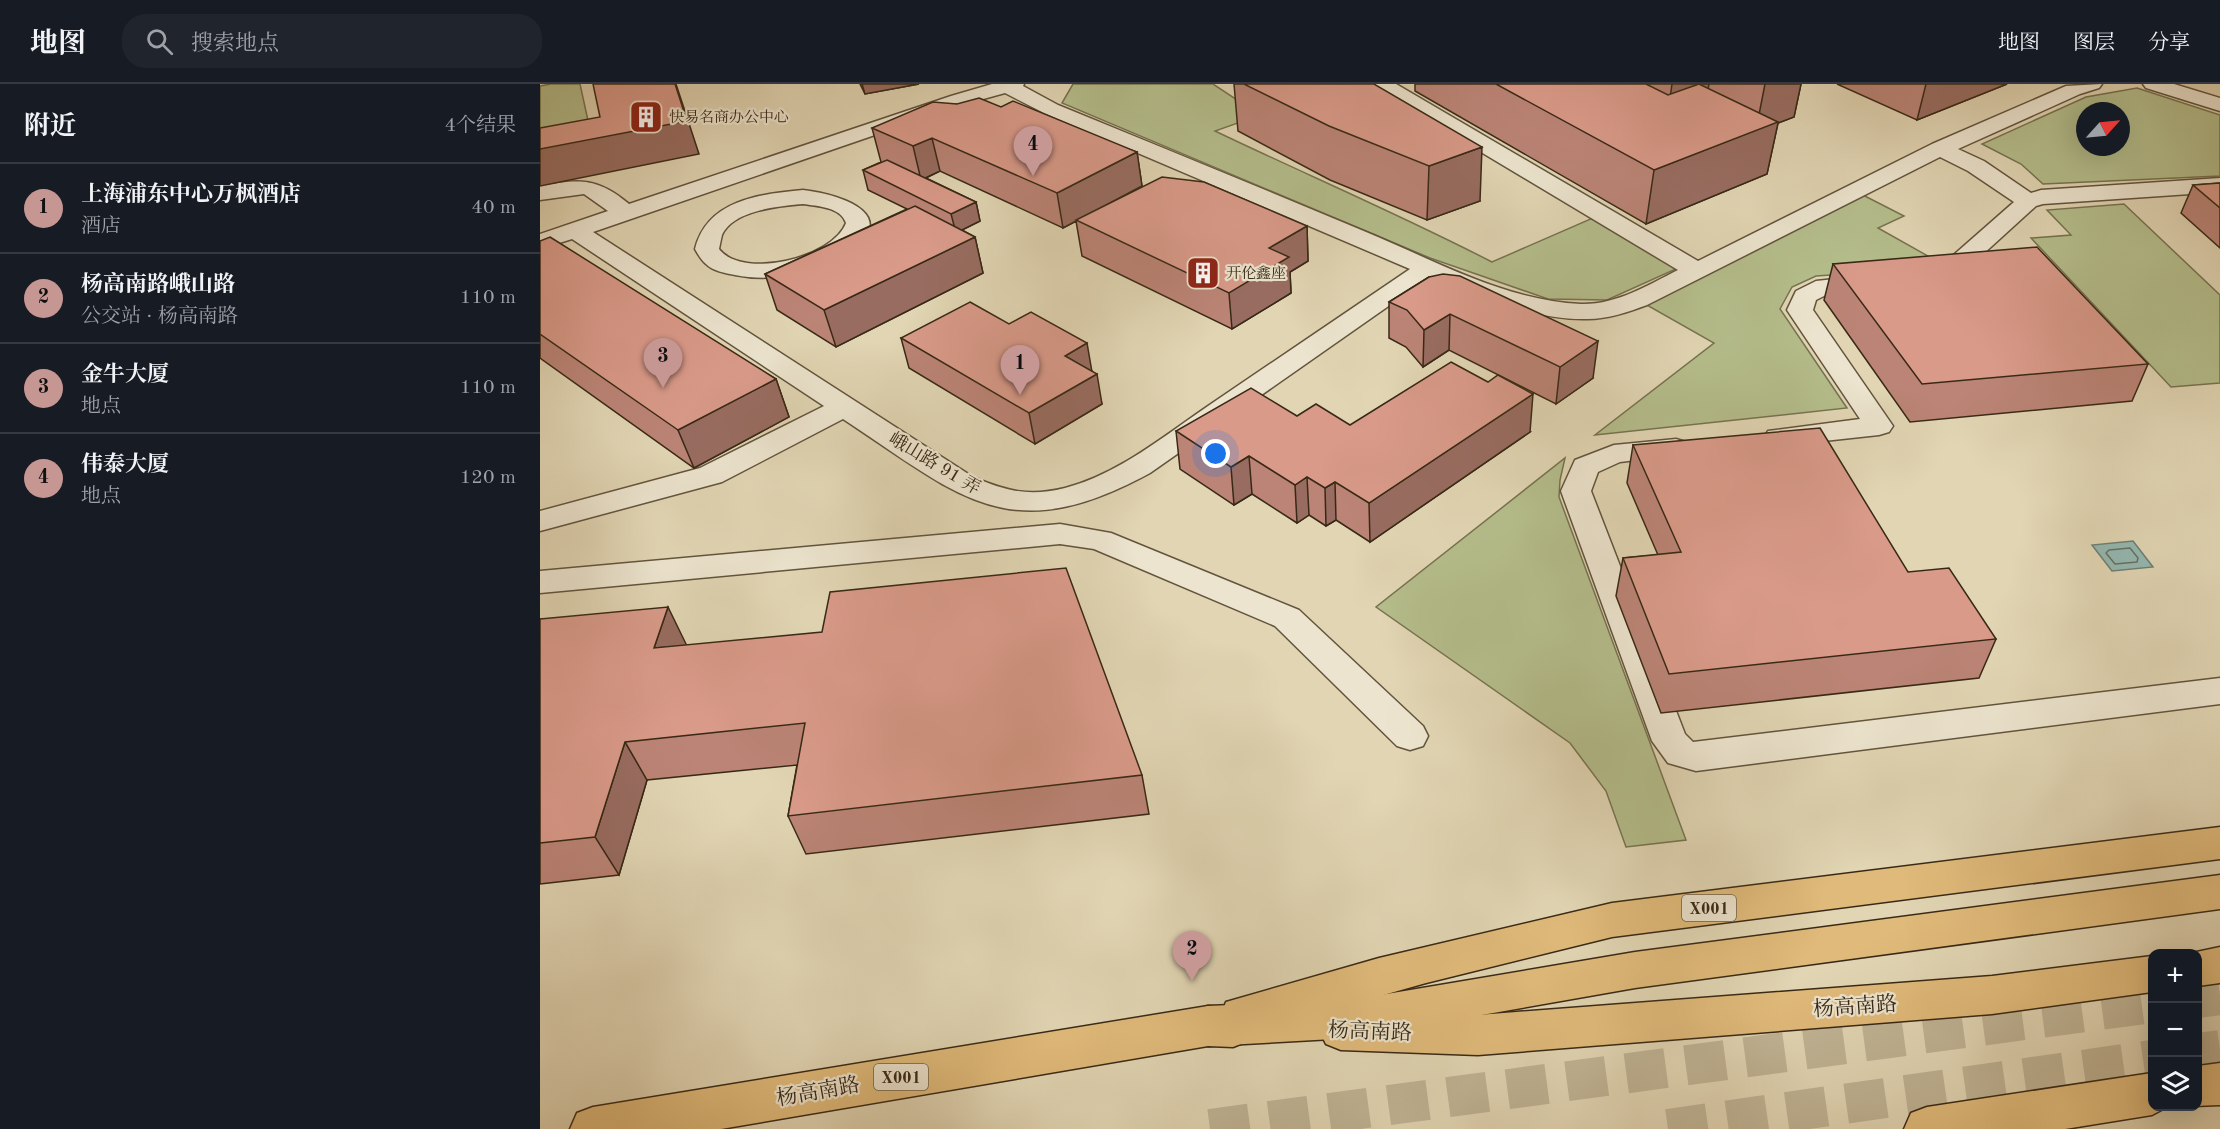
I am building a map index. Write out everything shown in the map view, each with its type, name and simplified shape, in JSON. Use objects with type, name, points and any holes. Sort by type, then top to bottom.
[{"type":"main road","name":"X001","points":[[1208,1026],[1315,994],[1542,935],[1612,920],[2220,843]]},
{"type":"main road","points":[[1208,1026],[1351,1019],[1635,970],[2220,892]]},
{"type":"main road","points":[[2202,967],[2220,965]]},
{"type":"main road","name":"杨高南路","points":[[593,1129],[1208,1026],[1478,1035],[1992,995],[2148,975]]},
{"type":"main road","points":[[2202,1087],[2220,1084]]},
{"type":"main road","points":[[1927,1129],[2148,1095]]},
{"type":"street","points":[[1381,84],[1696,270]]},
{"type":"street","points":[[540,242],[1008,85],[1051,110],[1429,267],[1510,297],[1572,311],[1594,312],[1638,300],[1940,149],[2073,90],[2092,84]]},
{"type":"street","points":[[2153,84],[2220,105]]},
{"type":"street","points":[[1940,149],[1976,166],[2028,201]]},
{"type":"street","points":[[711,184],[745,208]]},
{"type":"street","points":[[1752,439],[1880,426],[1800,310],[1805,296],[1825,286],[1930,279],[1950,271],[2028,201],[2041,197],[2220,185]]},
{"type":"street","points":[[540,194],[588,187],[599,191],[625,213]]},
{"type":"street","points":[[803,196],[826,198],[843,204],[854,212],[857,223],[853,234],[842,246],[824,256],[802,264],[752,270],[716,260],[707,249],[707,237],[717,225],[745,208],[779,198],[803,196]]},
{"type":"street","name":"峨山路 91 弄","points":[[574,230],[962,484],[992,497],[1026,502],[1065,499],[1105,486],[1140,466],[1429,267]]},
{"type":"street","points":[[540,521],[711,475],[845,407]]},
{"type":"street","points":[[1706,444],[1614,454],[1585,467],[1576,492],[1670,741],[1681,753],[1696,757],[2220,691]]},
{"type":"street","points":[[1025,538],[1026,502]]},
{"type":"street","points":[[540,582],[1060,534],[1100,540],[1287,618],[1410,736]]},
{"type":"green space","points":[[580,84],[594,148],[540,158],[540,86]]},
{"type":"green space","points":[[1073,84],[1213,84],[1260,115],[1215,131],[1389,211],[1492,262],[1595,217],[1678,268],[1607,300],[1548,299],[1430,258],[1062,103]]},
{"type":"green space","points":[[2137,88],[2220,115],[2220,176],[2043,184],[2021,164],[1982,144],[2086,97]]},
{"type":"green space","points":[[1855,191],[1904,216],[1878,228],[1935,260],[1921,269],[1816,276],[1792,287],[1780,309],[1847,408],[1595,435],[1714,343],[1638,300]]},
{"type":"green space","points":[[2124,204],[2220,295],[2220,383],[2171,387],[2031,238],[2071,235],[2047,210]]},
{"type":"green space","points":[[1565,458],[1559,497],[1686,840],[1626,847],[1606,791],[1570,743],[1376,607]]},
{"type":"water","points":[[2133,541],[2153,567],[2112,571],[2092,545]]},
{"type":"building","points":[[593,84],[675,84],[687,121],[540,149],[540,128],[600,117]]},
{"type":"building","points":[[1244,84],[1374,84],[1482,147],[1429,166],[1329,126]]},
{"type":"building","points":[[1496,84],[1646,84],[1668,95],[1699,84],[1778,122],[1654,170]]},
{"type":"building","points":[[979,98],[1001,107],[1013,101],[1137,152],[1057,193],[932,138],[913,146],[872,128],[933,102],[957,104]]},
{"type":"building","points":[[887,160],[976,202],[951,214],[863,170]]},
{"type":"building","points":[[1162,177],[1204,182],[1307,226],[1269,248],[1289,257],[1229,293],[1076,220]]},
{"type":"building","points":[[2220,183],[2220,208],[2193,185]]},
{"type":"building","points":[[915,206],[975,237],[824,310],[765,274]]},
{"type":"building","points":[[550,237],[776,379],[678,430],[540,334],[540,241]]},
{"type":"building","points":[[2037,247],[2148,364],[1922,384],[1833,264]]},
{"type":"building","points":[[1443,274],[1460,276],[1598,341],[1560,367],[1450,314],[1424,330],[1407,310],[1389,302],[1429,277]]},
{"type":"building","points":[[970,302],[1009,324],[1031,312],[1087,343],[1065,356],[1097,374],[1029,413],[901,338]]},
{"type":"building","points":[[1451,362],[1488,382],[1498,375],[1533,394],[1369,503],[1335,482],[1325,488],[1307,477],[1295,485],[1249,456],[1231,467],[1176,431],[1251,388],[1297,416],[1316,404],[1350,425]]},
{"type":"building","points":[[1820,428],[1908,572],[1949,568],[1996,639],[1669,674],[1623,558],[1681,552],[1633,445]]},
{"type":"building","points":[[1066,568],[1142,775],[788,816],[805,723],[625,742],[595,837],[540,843],[540,619],[668,607],[654,648],[822,632],[830,592]]},
{"type":"tunnel","points":[[2202,997],[2220,995]]},
{"type":"tunnel","points":[[1210,1129],[2148,1004]]},
{"type":"tunnel","points":[[2202,1052],[2220,1050]]},
{"type":"tunnel","points":[[1668,1129],[2148,1061]]},
{"type":"place","name":"快易名商办公中心","points":[[646,117]]},
{"type":"place","name":"伟泰大厦","points":[[1033,176]]},
{"type":"place","name":"开伦鑫座","points":[[1203,273]]},
{"type":"place","name":"金牛大厦","points":[[663,388]]},
{"type":"place","name":"上海浦东中心万枫酒店","points":[[1020,395]]},
{"type":"place","name":"杨高南路峨山路","points":[[1192,981]]}]
